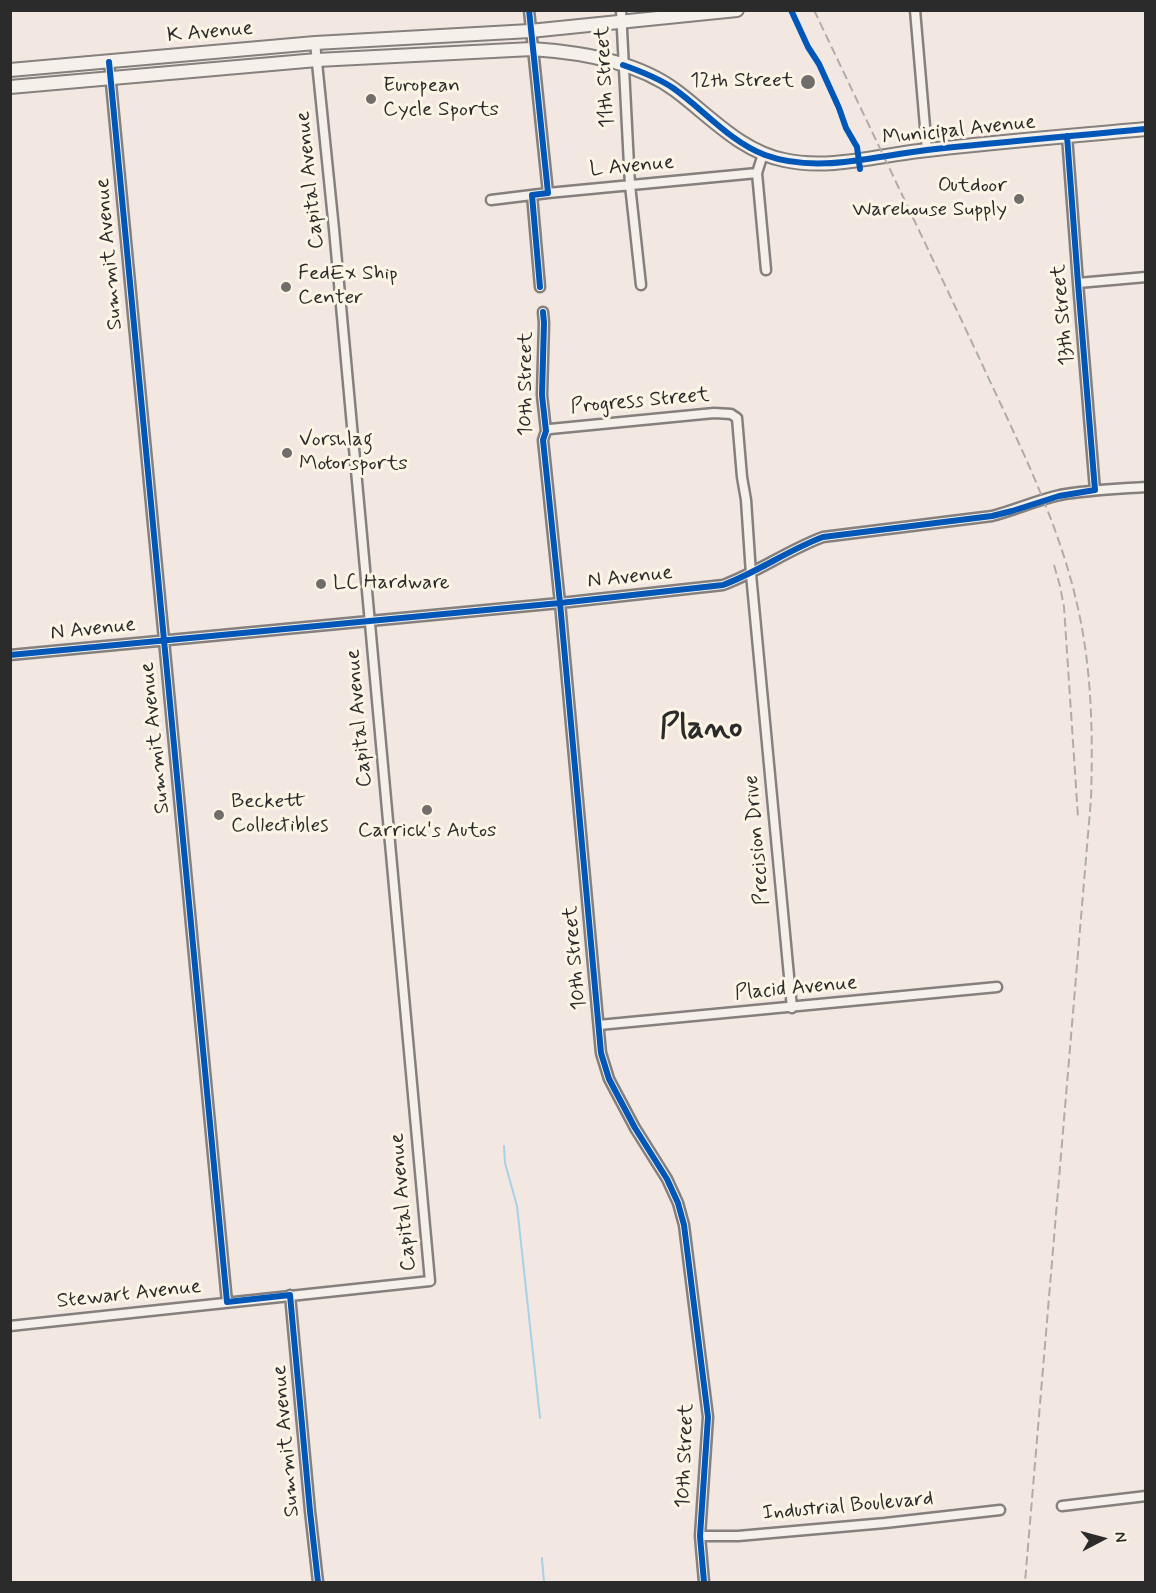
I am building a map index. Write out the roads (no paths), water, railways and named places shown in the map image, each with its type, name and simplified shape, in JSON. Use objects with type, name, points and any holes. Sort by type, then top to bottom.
[{"type":"main road","name":"K Avenue","points":[[10,70],[315,43],[530,31],[621,16],[737,10]]},
{"type":"main road","points":[[411,38],[412,56]]},
{"type":"main road","name":"K Avenue","points":[[10,87],[317,60],[532,49],[587,55],[623,65]]},
{"type":"main road","name":"Municipal Avenue","points":[[623,65],[639,70],[673,88],[733,136],[763,154],[804,163],[834,162],[927,150],[1146,129]]},
{"type":"street","points":[[529,10],[548,193]]},
{"type":"street","points":[[915,10],[927,150]]},
{"type":"street","name":"11th Street","points":[[621,16],[630,185],[641,285]]},
{"type":"street","name":"Capital Avenue","points":[[315,43],[430,1281]]},
{"type":"street","name":"Summit Avenue","points":[[109,62],[227,1302]]},
{"type":"street","name":"13th Street","points":[[1067,136],[1095,490]]},
{"type":"street","points":[[763,154],[757,173],[766,270]]},
{"type":"street","name":"L Avenue","points":[[491,200],[757,173]]},
{"type":"street","points":[[532,195],[540,286]]},
{"type":"street","points":[[1078,283],[1146,277]]},
{"type":"street","name":"10th Street","points":[[543,312],[542,395],[546,431],[543,440],[602,1053],[609,1079],[635,1128],[667,1179],[678,1203],[684,1225],[708,1417],[700,1536],[704,1582]]},
{"type":"street","name":"Progress Street","points":[[546,431],[706,413],[731,414],[737,418]]},
{"type":"street","name":"Precision Drive","points":[[737,418],[792,1008]]},
{"type":"street","name":"N Avenue","points":[[10,655],[560,603],[723,585],[751,574],[801,545],[823,537],[992,516],[1059,496],[1095,490],[1146,487]]},
{"type":"street","name":"Placid Avenue","points":[[599,1025],[997,987]]},
{"type":"street","name":"Stewart Avenue","points":[[10,1326],[430,1281]]},
{"type":"street","name":"Summit Avenue","points":[[290,1295],[318,1582]]},
{"type":"street","points":[[1062,1506],[1146,1496]]},
{"type":"street","name":"Industrial Boulevard","points":[[700,1536],[738,1536],[1000,1510]]},
{"type":"waterway","points":[[504,1146],[505,1163],[517,1206],[540,1418]]},
{"type":"waterway","points":[[542,1558],[544,1582]]},
{"type":"railway","points":[[814,10],[1036,482],[1069,573],[1086,652],[1092,750],[1091,799],[1025,1582]]},
{"type":"railway","points":[[1054,565],[1064,607],[1078,817]]},
{"type":"place","name":"12th Street","points":[[808,82]]},
{"type":"place","name":"European Cycle Sports","points":[[371,99]]},
{"type":"place","name":"Outdoor Warehouse Supply","points":[[1019,199]]},
{"type":"place","name":"FedEx Ship Center","points":[[286,287]]},
{"type":"place","name":"Vorshlag Motorsports","points":[[287,453]]},
{"type":"place","name":"LC Hardware","points":[[321,584]]},
{"type":"place","name":"Carrick's Autos","points":[[427,810]]},
{"type":"place","name":"Beckett Collectibles","points":[[219,815]]},
{"type":"district","name":"Plano","points":[[701,730]]}]
